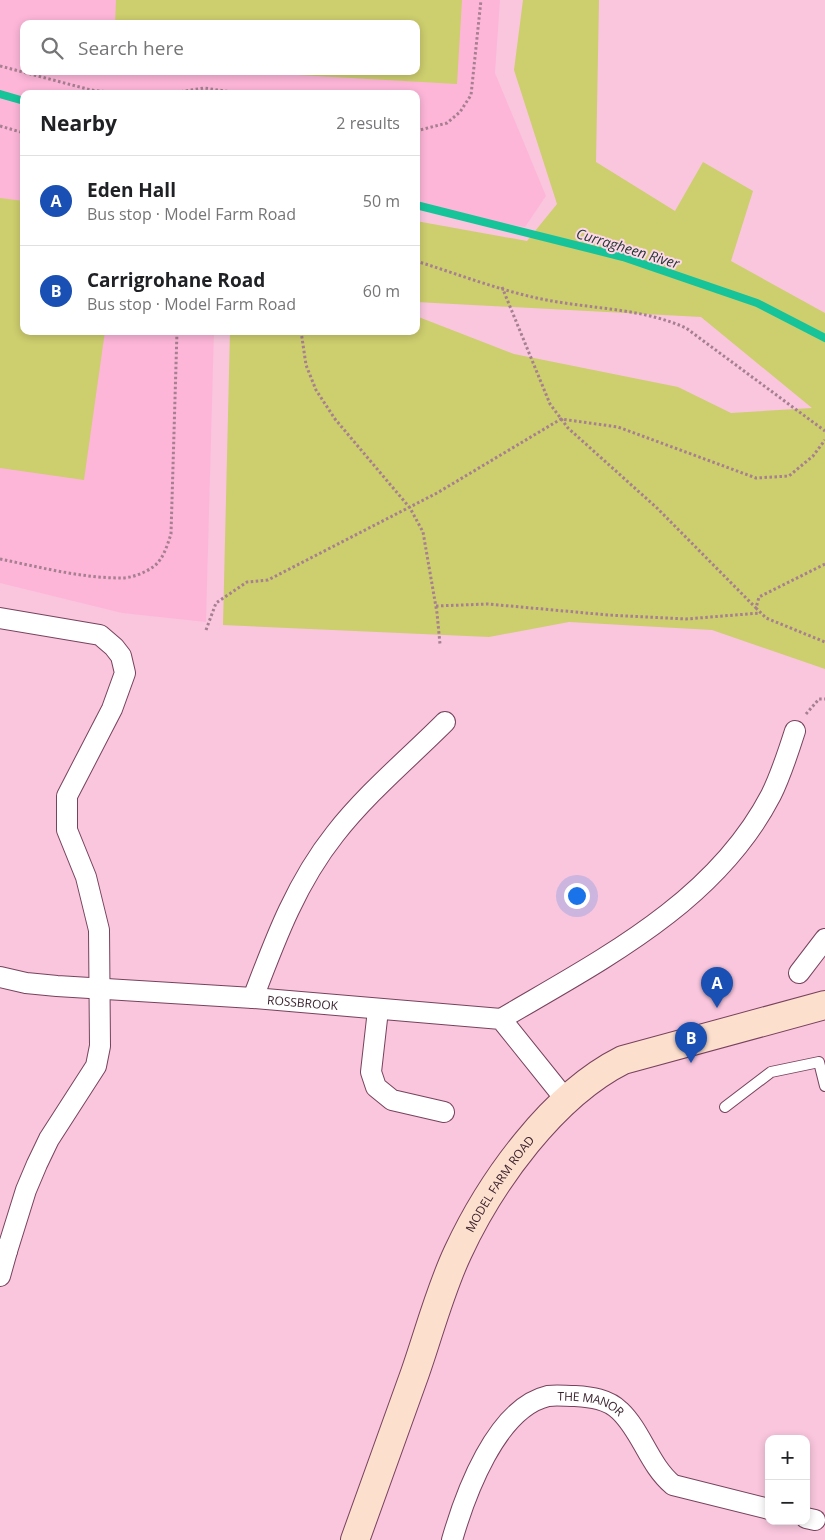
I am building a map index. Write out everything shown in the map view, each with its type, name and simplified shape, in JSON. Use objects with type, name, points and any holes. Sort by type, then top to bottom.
[{"type":"main road","name":"MODEL FARM ROAD","points":[[355,1540],[458,1253],[486,1200],[515,1158],[566,1100],[600,1071],[623,1060],[825,1005]]},
{"type":"street","points":[[0,618],[100,635],[114,647],[125,666],[122,686],[112,709],[67,796],[67,830],[86,877],[99,930],[101,987],[100,1046],[96,1066],[49,1139],[37,1164],[4,1250],[0,1276]]},
{"type":"street","points":[[253,998],[289,907],[324,849],[370,794],[444,722]]},
{"type":"street","points":[[566,1100],[501,1019],[625,944],[663,918],[698,888],[730,855],[770,797],[795,732]]},
{"type":"street","points":[[799,973],[825,939]]},
{"type":"street","name":"ROSSBROOK","points":[[0,977],[26,983],[253,998],[501,1019]]},
{"type":"street","points":[[378,1010],[371,1072],[376,1087],[392,1100],[444,1112]]},
{"type":"street","name":"THE MANOR","points":[[452,1540],[466,1495],[483,1456],[514,1418],[533,1403],[548,1396],[586,1396],[608,1401],[621,1411],[662,1477],[673,1485],[765,1507]]},
{"type":"lane","points":[[725,1107],[770,1072],[822,1061],[825,1086]]},
{"type":"path","points":[[420,130],[447,123],[460,112],[472,95],[481,0]]},
{"type":"path","points":[[0,66],[20,71]]},
{"type":"path","points":[[34,75],[91,90]]},
{"type":"path","points":[[191,90],[204,88],[218,90]]},
{"type":"path","points":[[0,126],[20,132]]},
{"type":"path","points":[[420,262],[551,301],[638,312],[671,321],[686,328],[825,431]]},
{"type":"path","points":[[502,287],[550,404],[568,428],[657,508],[766,618],[825,642]]},
{"type":"path","points":[[0,559],[78,574],[122,578],[138,575],[155,566],[165,553],[171,534],[177,335]]},
{"type":"path","points":[[302,335],[306,365],[316,390],[335,419],[410,508],[423,532],[436,606],[440,644]]},
{"type":"path","points":[[206,630],[216,603],[247,582],[268,580],[410,508],[561,419],[618,427],[756,478],[789,476],[813,456],[825,440]]},
{"type":"path","points":[[756,608],[759,597],[825,564]]},
{"type":"path","points":[[436,606],[488,604],[608,615],[686,619],[760,613]]},
{"type":"shaded area","points":[[0,0],[500,0],[495,73],[546,196],[525,227],[420,210],[420,90],[20,90],[20,335],[214,335],[206,622],[122,613],[0,583]]},
{"type":"shaded area","points":[[116,0],[462,0],[457,84],[299,75],[420,75],[420,20],[115,20]]},
{"type":"shaded area","points":[[523,0],[599,0],[596,162],[675,211],[703,162],[753,191],[731,261],[825,313],[825,669],[712,630],[569,622],[489,637],[223,625],[230,335],[420,335],[420,318],[514,354],[678,387],[731,413],[812,408],[701,317],[420,302],[420,222],[527,241],[557,204],[514,70]]},
{"type":"shaded area","points":[[0,198],[20,200],[20,335],[104,335],[84,480],[0,468]]},
{"type":"waterway","name":"Curragheen River","points":[[0,94],[20,100]]},
{"type":"waterway","name":"Curragheen River","points":[[420,206],[623,257],[757,303],[825,338]]},
{"type":"place","name":"Eden Hall","points":[[717,1008]]},
{"type":"place","name":"Carrigrohane Road","points":[[691,1063]]}]
